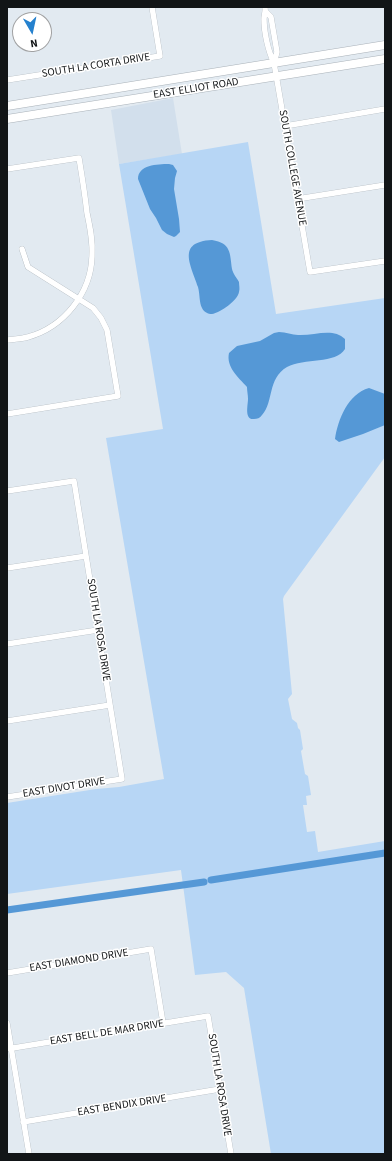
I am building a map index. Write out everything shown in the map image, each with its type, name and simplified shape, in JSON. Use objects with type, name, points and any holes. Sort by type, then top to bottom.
[{"type":"main road","name":"EAST ELLIOT ROAD","points":[[7,106],[385,45]]},
{"type":"main road","name":"EAST ELLIOT ROAD","points":[[7,119],[385,59]]},
{"type":"main road","points":[[202,74],[204,88]]},
{"type":"street","name":"SOUTH LA CORTA DRIVE","points":[[7,80],[160,56],[152,7]]},
{"type":"street","name":"SOUTH COLLEGE AVENUE","points":[[265,9],[271,17],[274,30],[277,52],[274,63]]},
{"type":"street","name":"SOUTH COLLEGE AVENUE","points":[[265,9],[263,18],[265,31],[269,54],[274,63],[310,272],[385,261]]},
{"type":"street","points":[[265,31],[274,30]]},
{"type":"street","points":[[285,126],[385,109]]},
{"type":"street","points":[[7,169],[79,158],[92,241],[92,257],[89,278],[76,305],[63,319],[44,331],[28,337],[7,340]]},
{"type":"street","points":[[297,199],[385,185]]},
{"type":"street","points":[[7,414],[118,396],[107,330],[101,318],[92,308],[28,267],[22,249]]},
{"type":"street","name":"SOUTH LA ROSA DRIVE","points":[[7,491],[74,481],[122,779]]},
{"type":"street","points":[[7,568],[86,556]]},
{"type":"street","points":[[7,644],[98,630]]},
{"type":"street","points":[[7,721],[110,705]]},
{"type":"street","name":"EAST DIVOT DRIVE","points":[[7,797],[122,779]]},
{"type":"street","name":"EAST DIAMOND DRIVE","points":[[7,973],[151,949],[164,1023]]},
{"type":"street","name":"SOUTH LA ROSA DRIVE","points":[[208,1016],[230,1154]]},
{"type":"street","name":"EAST BELL DE MAR DRIVE","points":[[9,1049],[208,1016]]},
{"type":"street","points":[[7,1023],[9,1049],[28,1154]]},
{"type":"street","name":"EAST BENDIX DRIVE","points":[[23,1122],[220,1089]]},
{"type":"shaded area","points":[[173,98],[182,154],[119,164],[111,110]]},
{"type":"shaded area","points":[[248,142],[276,314],[385,298],[385,457],[283,599],[292,694],[288,699],[292,719],[297,723],[300,730],[303,749],[301,751],[305,774],[308,776],[311,795],[306,796],[307,805],[303,805],[307,832],[315,831],[318,852],[385,841],[385,1154],[271,1154],[244,988],[226,972],[195,975],[181,870],[7,894],[7,803],[164,779],[106,438],[163,429],[119,164]]},
{"type":"water","points":[[173,165],[177,171],[174,189],[180,232],[174,237],[162,230],[150,209],[138,179],[141,171],[149,166]]},
{"type":"water","points":[[212,240],[218,241],[226,246],[230,254],[234,274],[239,282],[239,291],[238,295],[228,306],[212,314],[205,312],[201,306],[198,287],[189,256],[190,250],[194,245]]},
{"type":"water","points":[[279,332],[293,335],[335,333],[345,339],[345,349],[341,354],[335,357],[302,362],[287,367],[276,378],[273,384],[266,410],[257,419],[251,419],[247,412],[247,387],[231,367],[229,363],[229,353],[237,346],[260,341],[274,333]]},
{"type":"water","points":[[369,388],[385,394],[385,425],[339,442],[335,439],[336,431],[345,408],[355,396]]},
{"type":"waterway","points":[[211,880],[385,853]]},
{"type":"waterway","points":[[7,910],[204,882]]}]
